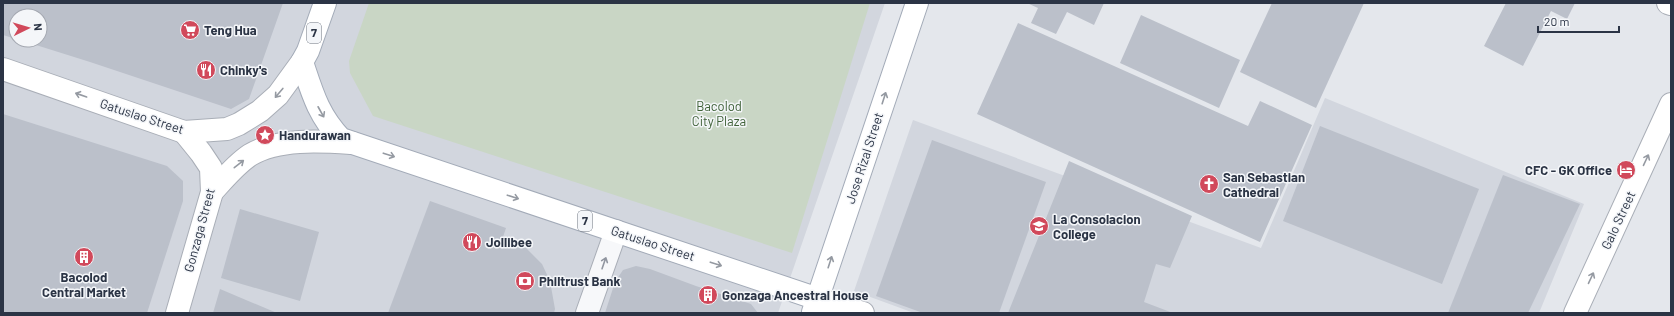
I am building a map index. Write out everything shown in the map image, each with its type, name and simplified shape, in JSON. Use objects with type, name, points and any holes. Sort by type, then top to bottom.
[{"type":"street","name":"7","points":[[302,62],[308,51],[325,3]]},
{"type":"street","name":"Jose Rizal Street","points":[[815,306],[917,3]]},
{"type":"street","name":"Gatuslao Street","points":[[3,68],[184,132],[227,129],[251,118],[278,95],[302,62]]},
{"type":"street","name":"Gatuslao Street","points":[[302,62],[316,104],[328,126],[341,139],[616,231],[815,306],[863,313]]},
{"type":"street","name":"Galo Street","points":[[1575,313],[1671,104]]},
{"type":"street","name":"Gonzaga Street","points":[[177,313],[212,192],[211,168],[184,132]]},
{"type":"street","name":"Gatuslao Street","points":[[212,192],[234,167],[265,148],[300,142],[352,143]]},
{"type":"street","points":[[587,313],[616,231]]},
{"type":"shaded area","points":[[3,3],[885,3],[778,313],[3,313]]},
{"type":"shaded area","name":"La Consolacion College","points":[[1325,98],[1584,204],[1539,313],[914,313],[854,291],[913,120],[1261,248]]},
{"type":"green space","name":"Bacolod City Plaza","points":[[369,3],[870,3],[792,253],[373,116],[350,73],[349,61]]},
{"type":"building","points":[[3,3],[283,3],[249,99],[231,109],[45,48],[48,48],[48,8],[8,8],[8,37],[3,35]]},
{"type":"building","points":[[1027,3],[1104,3],[1094,25],[1067,12],[1056,34],[1031,23],[1038,8]]},
{"type":"building","points":[[1272,3],[1364,3],[1316,108],[1240,72]]},
{"type":"building","points":[[1506,3],[1575,3],[1567,19],[1551,11],[1523,66],[1484,46]]},
{"type":"building","points":[[1141,15],[1240,60],[1219,108],[1120,63]]},
{"type":"building","name":"San Sebastian Cathedral","points":[[1018,23],[1248,126],[1260,101],[1312,125],[1260,242],[977,114]]},
{"type":"building","name":"Bacolod Central Market","points":[[3,114],[167,166],[183,181],[183,201],[147,313],[3,313]]},
{"type":"building","points":[[1320,126],[1479,189],[1442,284],[1283,221]]},
{"type":"building","points":[[932,140],[1046,182],[999,313],[923,313],[876,296]]},
{"type":"building","points":[[1069,161],[1192,216],[1170,268],[1156,264],[1144,302],[1173,313],[1008,313]]},
{"type":"building","points":[[1503,175],[1580,204],[1528,313],[1448,313]]},
{"type":"building","points":[[430,201],[506,228],[501,243],[526,248],[542,264],[550,281],[555,309],[554,313],[388,313]]},
{"type":"building","points":[[240,209],[319,232],[300,301],[221,278]]},
{"type":"building","points":[[636,266],[650,269],[751,304],[758,313],[605,313],[615,282],[623,270]]},
{"type":"building","points":[[220,289],[277,313],[213,313]]},
{"type":"place","name":"Teng Hua","points":[[190,30]]},
{"type":"place","name":"Chinky's","points":[[206,70]]},
{"type":"place","name":"Handurawan","points":[[265,135]]},
{"type":"place","name":"CFC - GK Office","points":[[1626,170]]},
{"type":"place","name":"San Sebastian Cathedral","points":[[1209,184]]},
{"type":"place","name":"La Consolacion College","points":[[1039,226]]},
{"type":"place","name":"Jollibee","points":[[472,242]]},
{"type":"place","name":"Bacolod Central Market","points":[[84,257]]},
{"type":"place","name":"Philtrust Bank","points":[[525,281]]},
{"type":"place","name":"Gonzaga Ancestral House","points":[[708,295]]}]
